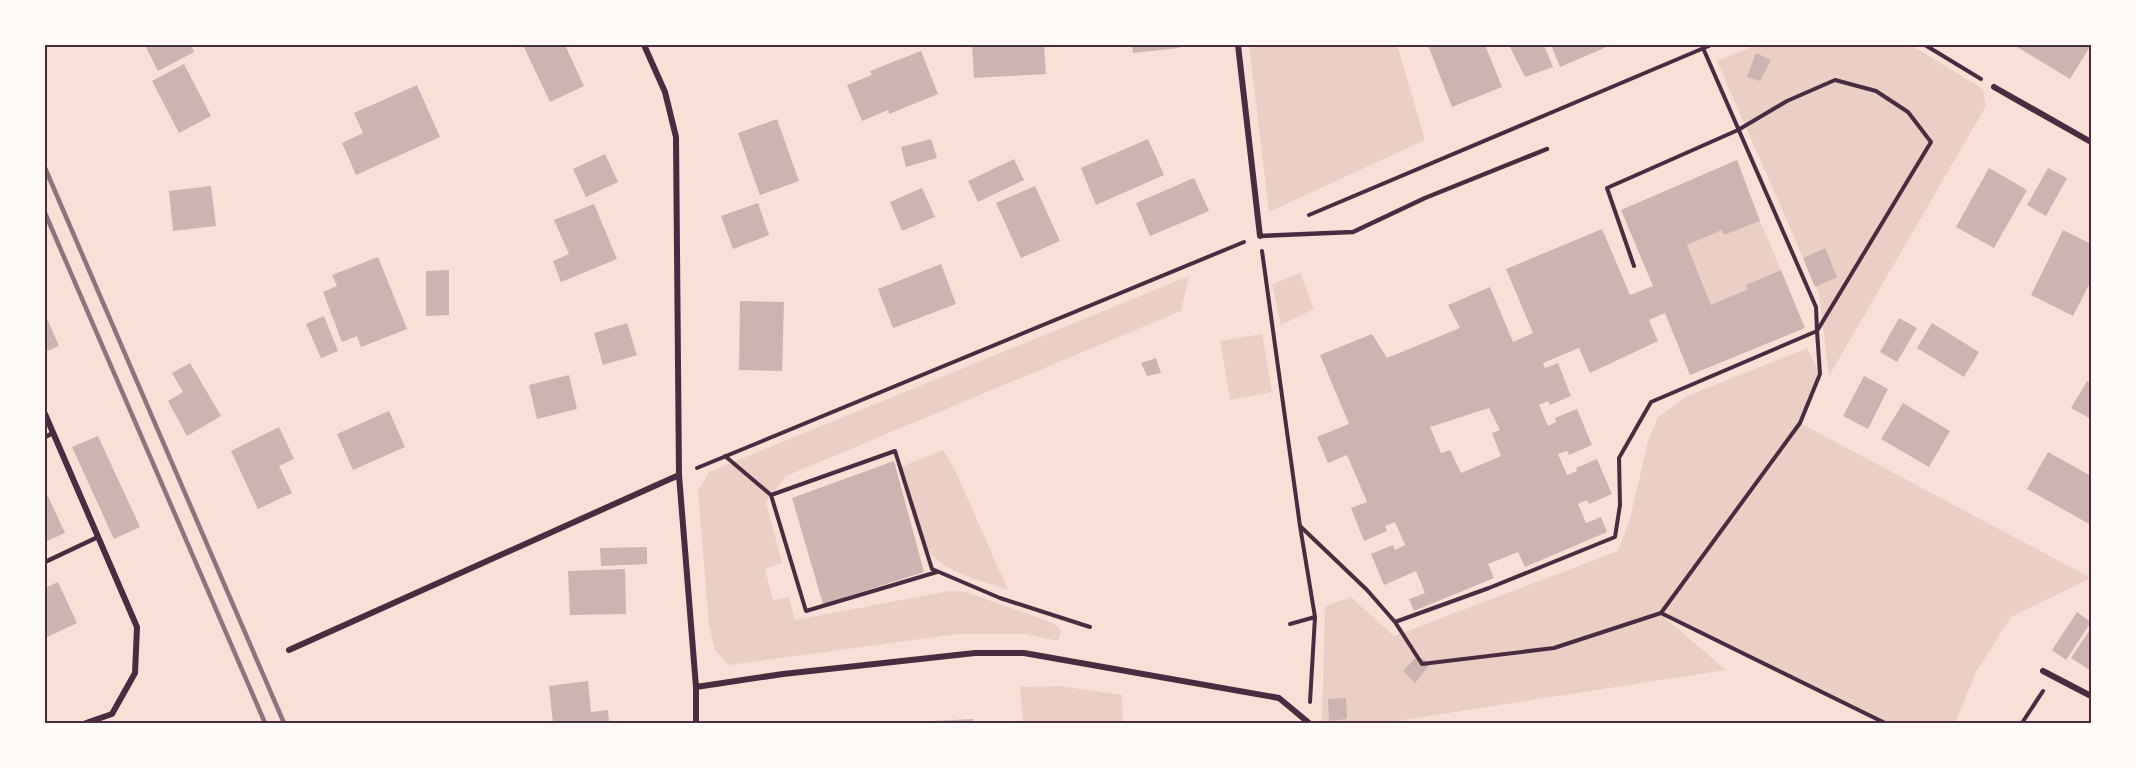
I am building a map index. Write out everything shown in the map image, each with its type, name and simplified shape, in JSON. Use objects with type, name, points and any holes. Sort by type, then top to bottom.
[{"type":"street","points":[[644,45],[665,92],[676,137],[679,475],[696,687],[696,723]]},
{"type":"street","points":[[1238,45],[1260,236]]},
{"type":"street","points":[[1994,87],[2091,142]]},
{"type":"street","points":[[45,414],[137,627],[135,673],[112,714],[86,723]]},
{"type":"street","points":[[289,650],[679,475]]},
{"type":"street","points":[[696,687],[783,674],[906,661],[975,654],[1024,653],[1279,698],[1309,721]]},
{"type":"street","points":[[2043,671],[2091,696]]},
{"type":"lane","points":[[1260,236],[1353,232],[1425,198],[1547,149]]},
{"type":"lane","points":[[45,437],[53,433]]},
{"type":"lane","points":[[45,562],[98,537]]},
{"type":"path","points":[[1304,217],[1711,45]]},
{"type":"path","points":[[1925,45],[1994,87]]},
{"type":"path","points":[[1300,526],[1367,590],[1395,622],[1422,664],[1554,648],[1661,613],[1800,423],[1820,374],[1816,307],[1703,48]]},
{"type":"path","points":[[1395,622],[1489,588],[1615,537],[1620,505],[1619,458],[1651,402],[1818,331],[1931,142],[1908,111],[1876,91],[1835,81],[1787,100],[1738,130],[1607,188],[1634,266]]},
{"type":"path","points":[[679,475],[1260,236],[1300,526],[1315,617],[1309,721]]},
{"type":"path","points":[[771,495],[895,451],[932,568],[1000,598],[1090,627]]},
{"type":"path","points":[[725,456],[771,495],[806,611],[938,572]]},
{"type":"path","points":[[1661,613],[1885,723]]},
{"type":"path","points":[[1290,624],[1315,617]]},
{"type":"path","points":[[2022,723],[2053,676]]},
{"type":"shaded area","points":[[1249,45],[1397,45],[1425,140],[1269,212]]},
{"type":"shaded area","points":[[1756,45],[1911,45],[1983,89],[1986,106],[1829,376],[1819,294],[1717,61]]},
{"type":"shaded area","points":[[1760,221],[1781,270],[1748,289],[1711,305],[1687,245],[1722,230],[1724,235]]},
{"type":"shaded area","points":[[1300,273],[1314,309],[1281,325],[1272,284]]},
{"type":"shaded area","points":[[1189,276],[1181,311],[786,476],[766,502],[782,563],[765,569],[773,600],[789,597],[795,620],[949,591],[966,592],[1053,623],[1061,630],[1058,641],[1024,634],[958,634],[729,665],[715,650],[709,625],[698,491],[709,472]]},
{"type":"shaded area","points":[[1262,334],[1272,392],[1230,400],[1220,341]]},
{"type":"shaded area","points":[[1807,348],[1820,374],[1800,423],[2091,578],[2011,617],[1976,672],[1955,723],[1885,723],[1663,616],[1726,670],[1384,723],[1322,723],[1325,606],[1351,597],[1394,636],[1618,551],[1630,519],[1648,441],[1658,417],[1687,396]]},
{"type":"shaded area","points":[[943,450],[954,468],[1008,590],[948,567],[939,562],[926,547],[912,513],[898,468]]},
{"type":"shaded area","points":[[1060,686],[1122,695],[1123,721],[1023,723],[1020,687]]},
{"type":"building","points":[[150,45],[191,45],[194,52],[158,71],[146,47]]},
{"type":"building","points":[[523,45],[565,45],[584,86],[550,102]]},
{"type":"building","points":[[972,45],[1044,45],[1046,74],[974,78]]},
{"type":"building","points":[[1132,45],[1179,45],[1179,48],[1133,53]]},
{"type":"building","points":[[1428,45],[1485,45],[1502,87],[1452,107]]},
{"type":"building","points":[[1509,45],[1544,45],[1553,67],[1525,77]]},
{"type":"building","points":[[1551,45],[1611,45],[1560,67]]},
{"type":"building","points":[[2014,45],[2091,45],[2070,79]]},
{"type":"building","points":[[921,51],[938,94],[889,114],[888,110],[862,121],[847,85],[872,75],[870,71]]},
{"type":"building","points":[[1756,53],[1771,60],[1760,81],[1747,77]]},
{"type":"building","points":[[184,64],[211,116],[179,133],[152,81]]},
{"type":"building","points":[[417,85],[440,137],[356,175],[342,143],[363,133],[354,113]]},
{"type":"building","points":[[777,119],[799,181],[760,195],[738,133]]},
{"type":"building","points":[[931,139],[937,158],[906,167],[901,147]]},
{"type":"building","points":[[1148,139],[1164,175],[1096,205],[1081,168]]},
{"type":"building","points":[[605,154],[618,182],[586,197],[573,169]]},
{"type":"building","points":[[1014,159],[1024,180],[978,202],[968,181]]},
{"type":"building","points":[[1737,160],[1760,221],[1724,235],[1722,230],[1687,245],[1711,305],[1748,289],[1746,285],[1781,270],[1805,328],[1690,375],[1665,313],[1649,320],[1658,341],[1590,373],[1579,348],[1543,363],[1545,368],[1558,363],[1571,396],[1550,405],[1548,401],[1539,405],[1548,426],[1556,422],[1555,418],[1577,409],[1592,445],[1569,455],[1567,451],[1558,454],[1567,475],[1577,471],[1576,468],[1597,459],[1612,494],[1589,504],[1587,500],[1578,504],[1586,523],[1601,517],[1607,532],[1525,567],[1518,552],[1488,564],[1494,578],[1414,611],[1409,599],[1425,593],[1416,571],[1384,585],[1371,554],[1393,545],[1395,550],[1405,545],[1395,522],[1385,526],[1387,531],[1364,541],[1351,508],[1367,502],[1347,455],[1328,463],[1317,437],[1349,424],[1320,355],[1372,334],[1387,358],[1460,328],[1448,305],[1490,287],[1513,342],[1533,333],[1506,269],[1602,229],[1630,295],[1653,286],[1621,210]],"holes":[[[1489,408],[1500,430],[1492,433],[1501,456],[1461,473],[1450,450],[1441,453],[1430,427]]]},
{"type":"building","points":[[1989,168],[2027,190],[1994,248],[1956,227]]},
{"type":"building","points":[[2048,168],[2067,178],[2046,216],[2027,205]]},
{"type":"building","points":[[1194,178],[1209,211],[1150,236],[1136,203]]},
{"type":"building","points":[[211,186],[216,226],[173,231],[169,191]]},
{"type":"building","points":[[1035,186],[1060,241],[1021,258],[996,203]]},
{"type":"building","points":[[922,188],[935,217],[902,231],[890,202]]},
{"type":"building","points":[[758,203],[769,235],[733,249],[721,216]]},
{"type":"building","points":[[594,204],[617,259],[561,282],[553,261],[569,254],[554,220]]},
{"type":"building","points":[[2063,230],[2091,244],[2091,281],[2073,316],[2031,295]]},
{"type":"building","points":[[1825,248],[1837,277],[1815,287],[1803,258]]},
{"type":"building","points":[[378,257],[407,329],[361,347],[357,336],[342,342],[323,292],[337,286],[332,275]]},
{"type":"building","points":[[941,264],[956,304],[893,328],[878,289]]},
{"type":"building","points":[[449,270],[449,315],[426,316],[426,271]]},
{"type":"building","points":[[740,301],[784,302],[782,371],[739,370]]},
{"type":"building","points":[[45,314],[59,346],[45,352]]},
{"type":"building","points":[[324,316],[338,351],[321,358],[306,324]]},
{"type":"building","points":[[1899,318],[1917,328],[1897,362],[1880,352]]},
{"type":"building","points":[[627,323],[637,355],[603,365],[594,333]]},
{"type":"building","points":[[1932,323],[1979,352],[1964,377],[1917,348]]},
{"type":"building","points":[[1156,358],[1161,373],[1147,376],[1141,363]]},
{"type":"building","points":[[190,363],[221,416],[187,436],[168,401],[183,392],[172,373]]},
{"type":"building","points":[[569,375],[577,409],[537,419],[529,385]]},
{"type":"building","points":[[1864,376],[1888,389],[1868,429],[1843,416]]},
{"type":"building","points":[[2087,381],[2091,383],[2091,419],[2071,408]]},
{"type":"building","points":[[1903,403],[1950,431],[1929,467],[1881,439]]},
{"type":"building","points":[[389,411],[405,447],[353,470],[337,434]]},
{"type":"building","points":[[279,427],[294,459],[279,466],[292,493],[258,509],[231,451]]},
{"type":"building","points":[[98,436],[140,527],[114,539],[72,447]]},
{"type":"building","points":[[2048,452],[2091,476],[2091,525],[2027,489]]},
{"type":"building","points":[[894,461],[924,572],[823,604],[792,498]]},
{"type":"building","points":[[45,490],[65,533],[45,542]]},
{"type":"building","points":[[647,547],[647,564],[601,566],[600,548]]},
{"type":"building","points":[[625,569],[626,614],[570,615],[568,571]]},
{"type":"building","points":[[58,582],[77,623],[45,638],[45,588]]},
{"type":"building","points":[[2077,612],[2091,622],[2066,660],[2052,650]]},
{"type":"building","points":[[2091,628],[2091,671],[2071,658]]},
{"type":"building","points":[[1417,656],[1431,663],[1415,683],[1403,671]]},
{"type":"building","points":[[588,681],[591,712],[608,710],[609,723],[553,723],[549,686]]},
{"type":"building","points":[[1346,698],[1347,719],[1329,721],[1328,699]]},
{"type":"building","points":[[973,719],[973,723],[933,723],[933,721]]},
{"type":"railway","points":[[45,168],[284,723]]},
{"type":"railway","points":[[45,213],[265,723]]}]
